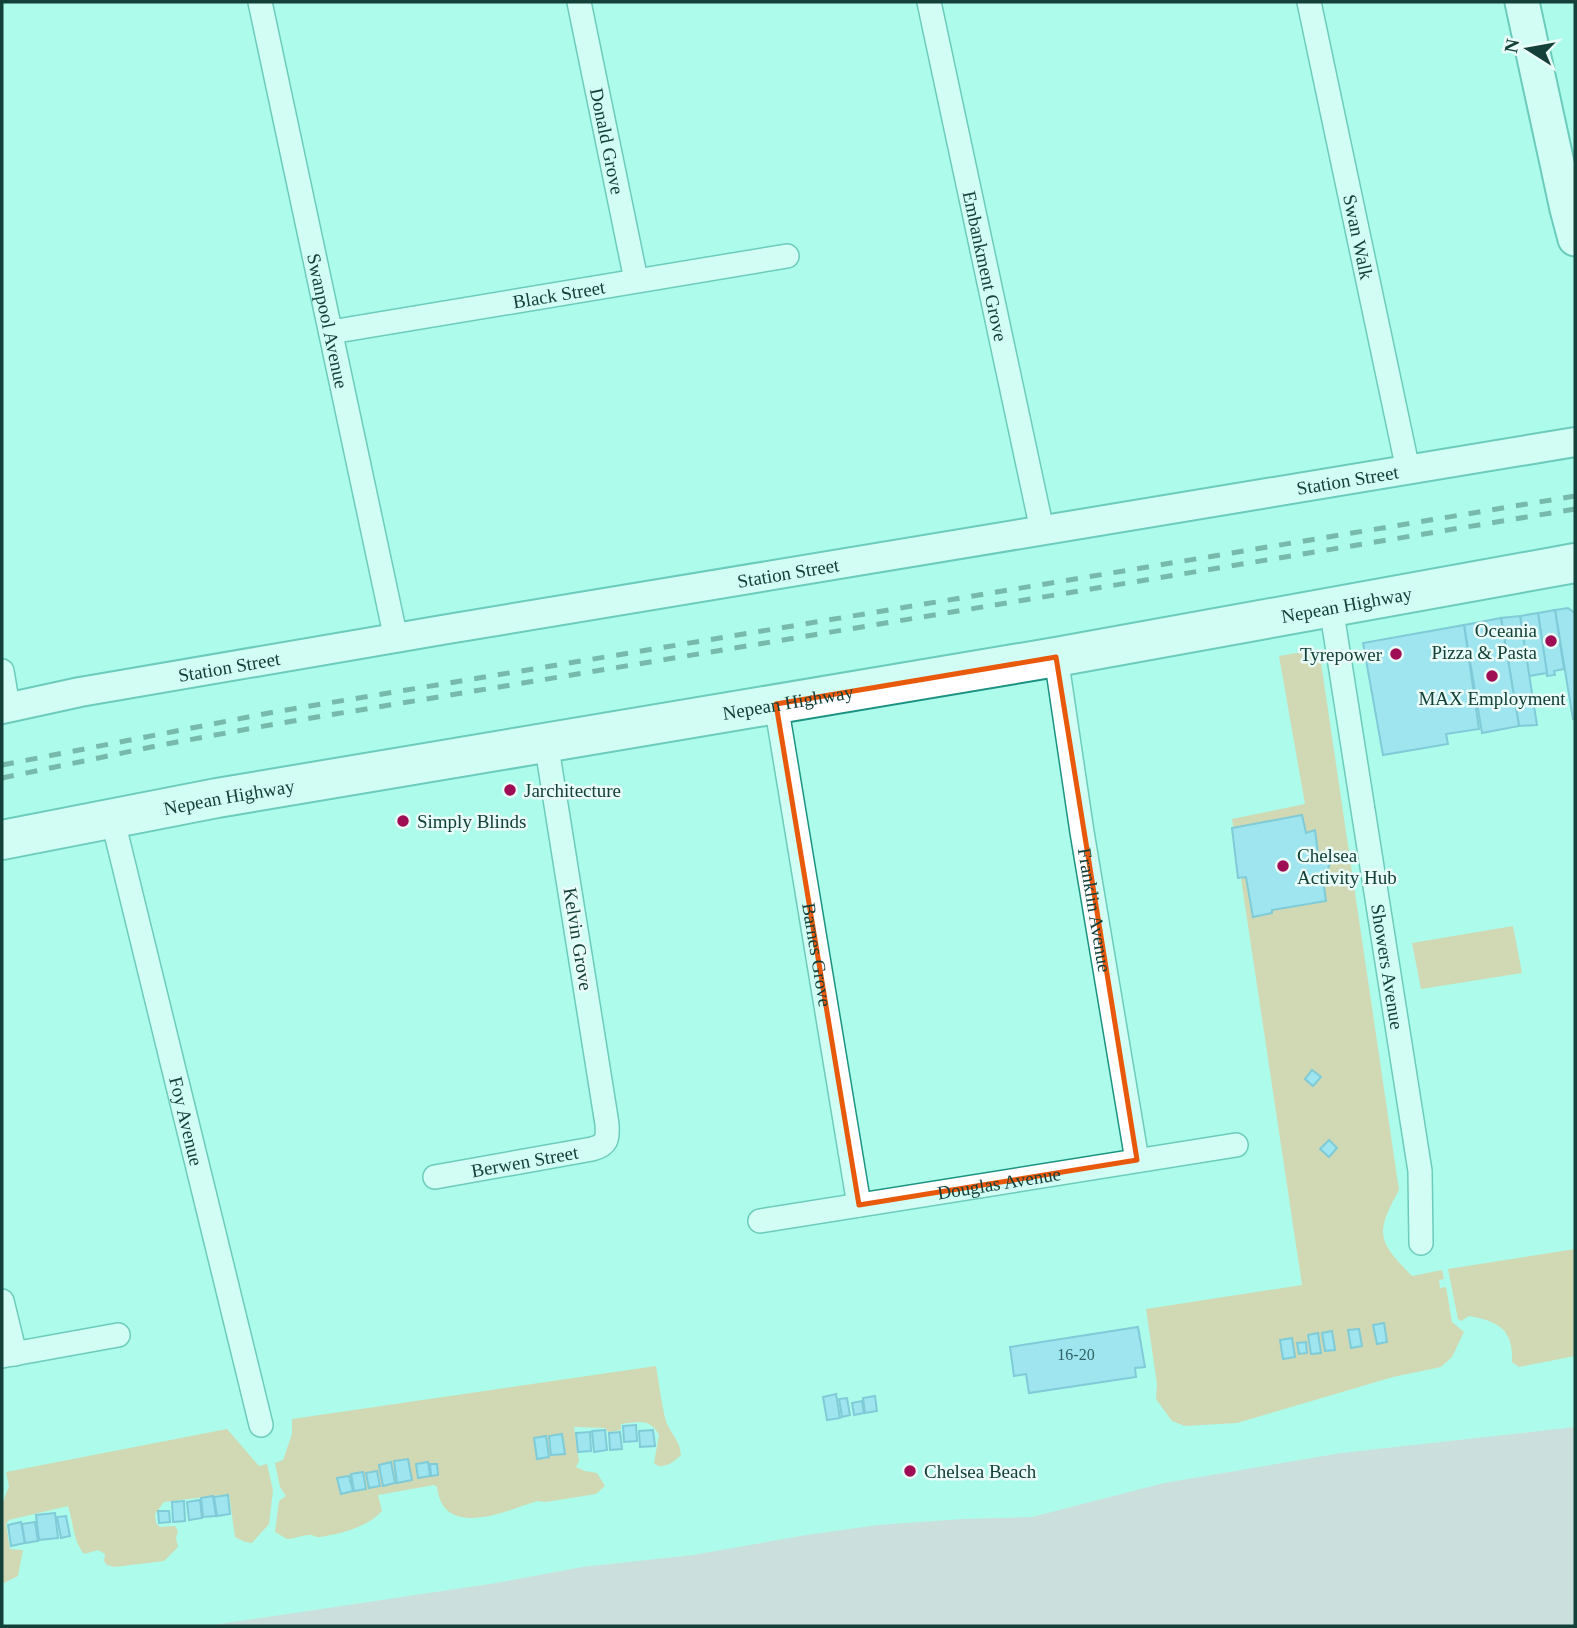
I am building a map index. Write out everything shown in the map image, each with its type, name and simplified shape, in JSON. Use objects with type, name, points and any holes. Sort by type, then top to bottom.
[{"type":"highway","name":"Nepean Highway","points":[[2,840],[112,817],[1056,657],[1575,563]]},
{"type":"main road","points":[[1522,2],[1575,239]]},
{"type":"street","name":"Swanpool Avenue","points":[[260,2],[396,639]]},
{"type":"street","name":"Donald Grove","points":[[579,2],[636,280]]},
{"type":"street","name":"Embankment Grove","points":[[929,2],[1042,530]]},
{"type":"street","name":"Swan Walk","points":[[1309,2],[1408,470]]},
{"type":"street","name":"Black Street","points":[[331,332],[787,256]]},
{"type":"street","name":"Station Street","points":[[5,708],[80,692],[1575,442]]},
{"type":"street","name":"Showers Avenue","points":[[1331,607],[1420,1171],[1421,1243]]},
{"type":"street","name":"Franklin Avenue","points":[[1056,657],[1082,832],[1137,1160]]},
{"type":"street","points":[[2,671],[5,708]]},
{"type":"street","name":"Barnes Grove","points":[[776,704],[859,1205]]},
{"type":"street","name":"Kelvin Grove","points":[[546,742],[607,1137]]},
{"type":"street","name":"Foy Avenue","points":[[112,817],[261,1424]]},
{"type":"street","name":"Berwen Street","points":[[435,1177],[592,1149],[604,1145],[607,1137]]},
{"type":"street","name":"Douglas Avenue","points":[[760,1220],[1236,1145]]},
{"type":"street","points":[[2,1301],[8,1355],[118,1335]]},
{"type":"highlighted area","points":[[1056,657],[1137,1160],[859,1205],[776,704]]},
{"type":"shaded area","points":[[1319,649],[1399,1190],[1386,1217],[1383,1236],[1392,1254],[1412,1276],[1442,1270],[1444,1279],[1439,1280],[1440,1288],[1446,1287],[1452,1322],[1464,1332],[1452,1357],[1441,1367],[1393,1377],[1237,1423],[1185,1426],[1172,1421],[1156,1399],[1157,1384],[1146,1309],[1302,1285],[1232,819],[1305,804],[1279,656]]},
{"type":"shaded area","points":[[1513,926],[1522,973],[1421,989],[1412,943]]},
{"type":"shaded area","points":[[1575,1249],[1575,1356],[1519,1367],[1512,1362],[1510,1342],[1502,1328],[1479,1318],[1469,1316],[1461,1321],[1458,1319],[1448,1269]]},
{"type":"shaded area","points":[[656,1366],[665,1418],[679,1445],[681,1455],[668,1465],[654,1463],[659,1435],[648,1424],[621,1424],[621,1430],[608,1432],[605,1428],[574,1427],[579,1461],[576,1467],[597,1473],[605,1486],[596,1494],[537,1501],[478,1518],[451,1513],[442,1503],[434,1485],[378,1495],[382,1511],[362,1525],[345,1532],[287,1539],[275,1532],[279,1501],[286,1496],[280,1487],[275,1463],[283,1460],[292,1434],[292,1419]]},
{"type":"shaded area","points":[[1575,1427],[1575,1626],[206,1626],[496,1583],[582,1567],[693,1555],[878,1525],[1032,1517],[1164,1483],[1341,1453]]},
{"type":"shaded area","points":[[227,1429],[259,1466],[267,1464],[273,1490],[269,1524],[252,1543],[235,1537],[229,1494],[164,1502],[155,1514],[156,1523],[160,1527],[175,1526],[178,1531],[178,1547],[164,1561],[114,1567],[107,1565],[104,1561],[105,1554],[98,1550],[84,1554],[80,1549],[68,1506],[9,1520],[6,1524],[10,1549],[23,1550],[18,1576],[4,1583],[2,1581],[2,1505],[9,1486],[6,1472]]},
{"type":"building","points":[[1568,608],[1575,613],[1573,719],[1555,610]]},
{"type":"building","name":"Oceania Pizza & Pasta","points":[[1555,610],[1564,669],[1554,671],[1555,675],[1547,676],[1538,613]]},
{"type":"building","points":[[1538,613],[1547,673],[1529,676],[1520,616]]},
{"type":"building","points":[[1520,616],[1537,725],[1519,726],[1501,618]]},
{"type":"building","name":"MAX Employment","points":[[1501,618],[1519,726],[1482,733],[1464,625]]},
{"type":"building","points":[[1464,625],[1479,729],[1446,734],[1448,744],[1383,755],[1363,643]]},
{"type":"building","name":"Chelsea Activity Hub","points":[[1302,815],[1306,833],[1315,830],[1318,853],[1335,852],[1323,880],[1326,901],[1272,910],[1272,913],[1253,917],[1246,877],[1238,878],[1232,828]]},
{"type":"building","points":[[1312,1070],[1321,1077],[1313,1086],[1305,1079]]},
{"type":"building","points":[[1329,1140],[1337,1148],[1329,1157],[1320,1149]]},
{"type":"building","points":[[1384,1323],[1387,1342],[1377,1344],[1373,1325]]},
{"type":"building","points":[[1138,1327],[1145,1367],[1135,1368],[1136,1377],[1029,1393],[1026,1374],[1014,1376],[1010,1347]]},
{"type":"building","points":[[1359,1329],[1362,1346],[1351,1348],[1348,1330]]},
{"type":"building","points":[[1332,1331],[1335,1350],[1325,1351],[1322,1333]]},
{"type":"building","points":[[1318,1333],[1321,1353],[1311,1354],[1308,1335]]},
{"type":"building","points":[[1292,1338],[1295,1357],[1283,1359],[1280,1340]]},
{"type":"building","points":[[1306,1342],[1307,1353],[1299,1354],[1297,1343]]},
{"type":"building","points":[[836,1394],[840,1418],[827,1420],[823,1397]]},
{"type":"building","points":[[875,1396],[877,1411],[865,1413],[863,1398]]},
{"type":"building","points":[[847,1398],[850,1415],[842,1417],[839,1399]]},
{"type":"building","points":[[862,1401],[864,1413],[854,1415],[852,1403]]},
{"type":"building","points":[[636,1425],[637,1441],[624,1442],[623,1426]]},
{"type":"building","points":[[605,1430],[607,1450],[594,1452],[592,1431]]},
{"type":"building","points":[[653,1430],[655,1446],[640,1447],[639,1431]]},
{"type":"building","points":[[590,1432],[591,1451],[578,1452],[576,1433]]},
{"type":"building","points":[[620,1432],[622,1449],[610,1450],[609,1433]]},
{"type":"building","points":[[562,1434],[565,1454],[551,1455],[549,1436]]},
{"type":"building","points":[[546,1436],[549,1457],[537,1459],[534,1438]]},
{"type":"building","points":[[408,1459],[412,1480],[397,1483],[394,1461]]},
{"type":"building","points":[[391,1462],[395,1483],[383,1486],[379,1465]]},
{"type":"building","points":[[428,1462],[430,1476],[418,1478],[416,1464]]},
{"type":"building","points":[[430,1464],[437,1464],[438,1475],[431,1476]]},
{"type":"building","points":[[377,1471],[380,1486],[369,1488],[366,1473]]},
{"type":"building","points":[[363,1472],[366,1489],[354,1491],[351,1474]]},
{"type":"building","points":[[349,1476],[353,1491],[341,1494],[337,1478]]},
{"type":"building","points":[[228,1495],[230,1514],[217,1516],[214,1497]]},
{"type":"building","points":[[213,1496],[216,1516],[203,1517],[201,1498]]},
{"type":"building","points":[[200,1500],[202,1518],[189,1520],[187,1502]]},
{"type":"building","points":[[184,1501],[185,1521],[173,1522],[172,1502]]},
{"type":"building","points":[[158,1511],[169,1511],[170,1522],[159,1523]]},
{"type":"building","points":[[55,1513],[58,1538],[39,1540],[36,1515]]},
{"type":"building","points":[[66,1516],[70,1536],[61,1538],[57,1517]]},
{"type":"building","points":[[21,1522],[25,1543],[11,1546],[8,1525]]},
{"type":"building","points":[[35,1522],[38,1541],[25,1543],[22,1524]]},
{"type":"railway","points":[[2,765],[274,712],[1575,496]]},
{"type":"railway","points":[[2,778],[275,724],[1575,509]]},
{"type":"place","name":"Oceania Pizza & Pasta","points":[[1551,641]]},
{"type":"place","name":"Tyrepower","points":[[1396,654]]},
{"type":"place","name":"MAX Employment","points":[[1492,676]]},
{"type":"place","name":"Jarchitecture","points":[[510,790]]},
{"type":"place","name":"Simply Blinds","points":[[403,821]]},
{"type":"place","name":"Chelsea Activity Hub","points":[[1283,866]]},
{"type":"place","name":"Chelsea Beach","points":[[910,1471]]}]
